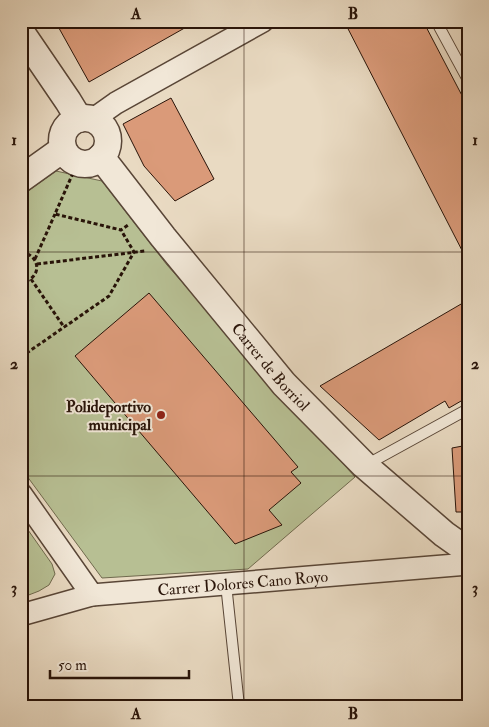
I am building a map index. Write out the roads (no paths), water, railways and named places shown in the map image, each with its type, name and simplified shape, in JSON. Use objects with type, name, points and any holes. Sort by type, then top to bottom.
[{"type":"street","points":[[21,32],[68,101],[86,119],[97,122],[104,129],[107,138],[107,148],[102,157],[96,161],[84,164],[72,160],[63,148],[62,139],[65,130],[71,124],[86,119],[116,103],[263,21]]},
{"type":"street","points":[[21,179],[63,148]]},
{"type":"street","name":"Carrer de Borriol","points":[[102,157],[163,237],[284,384],[364,466],[444,534],[468,551]]},
{"type":"street","points":[[21,494],[92,595]]},
{"type":"street","name":"Carrer Dolores Cano Royo","points":[[21,615],[92,595],[468,564]]},
{"type":"lane","points":[[436,21],[468,80]]},
{"type":"lane","points":[[364,466],[468,409]]},
{"type":"lane","points":[[226,584],[239,706]]},
{"type":"place","name":"Polideportivo municipal","points":[[161,415]]}]
